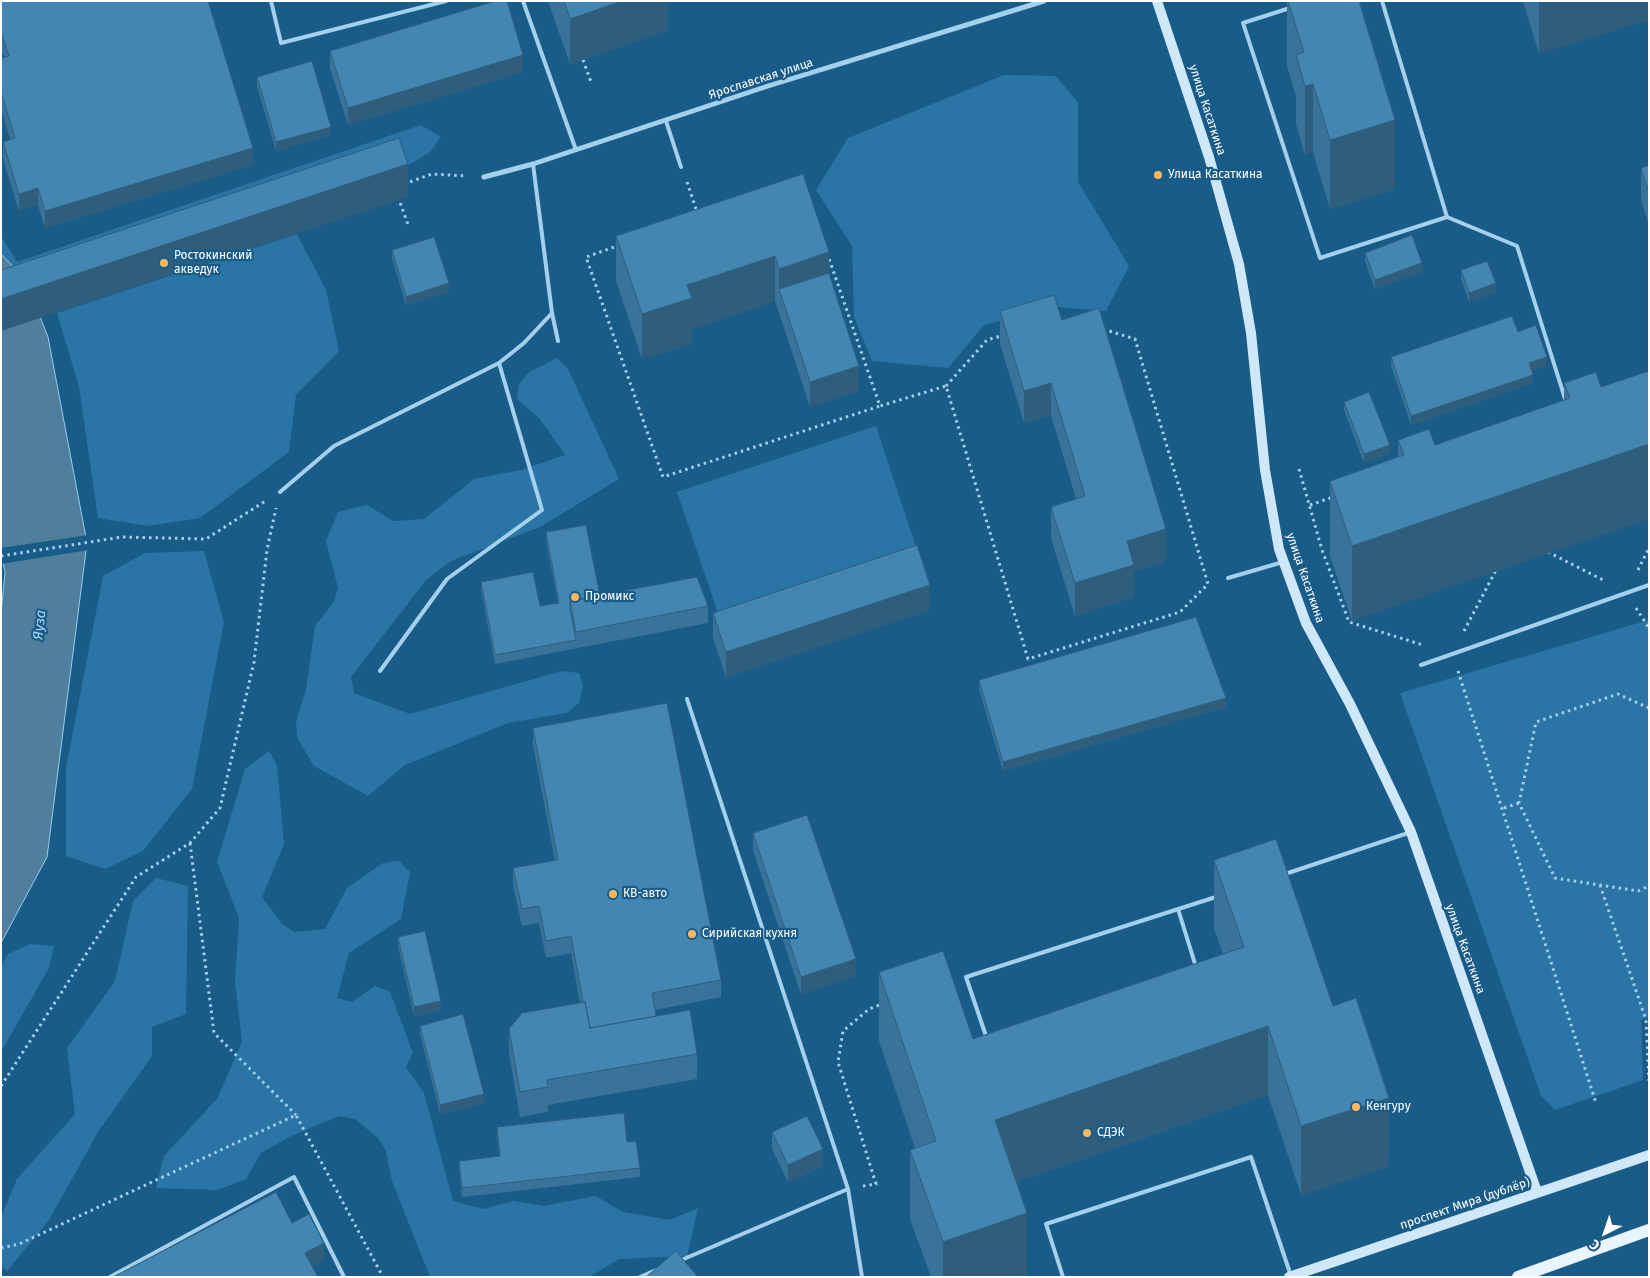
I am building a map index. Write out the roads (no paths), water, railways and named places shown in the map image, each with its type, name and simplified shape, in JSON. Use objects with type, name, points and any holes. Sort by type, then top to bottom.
[{"type":"main road","points":[[1518,1277],[1649,1230]]},
{"type":"street","name":"Ярославская улица","points":[[484,177],[534,164],[768,86],[1044,1]]},
{"type":"street","name":"улица Касаткина","points":[[1157,1],[1209,156],[1239,264],[1251,333],[1265,470],[1284,562],[1306,623],[1350,704],[1411,832],[1537,1192]]},
{"type":"street","name":"проспект Мира (дублёр)","points":[[1290,1276],[1649,1155]]},
{"type":"lane","points":[[271,1],[281,43],[446,1]]},
{"type":"lane","points":[[523,1],[576,150]]},
{"type":"lane","points":[[1382,1],[1447,217]]},
{"type":"lane","points":[[1294,7],[1243,23],[1320,258],[1447,217],[1518,246],[1569,411]]},
{"type":"lane","points":[[666,121],[681,167]]},
{"type":"lane","points":[[534,164],[552,312],[558,341]]},
{"type":"lane","points":[[280,492],[334,446],[499,363],[524,343],[552,312]]},
{"type":"lane","points":[[380,671],[447,578],[542,510],[499,363]]},
{"type":"lane","points":[[1228,578],[1284,562]]},
{"type":"lane","points":[[1421,665],[1649,585]]},
{"type":"lane","points":[[687,699],[848,1189],[862,1277]]},
{"type":"lane","points":[[1276,877],[1411,832]]},
{"type":"lane","points":[[990,1048],[966,977],[1222,895]]},
{"type":"lane","points":[[1178,909],[1197,970]]},
{"type":"lane","points":[[1063,1277],[1046,1224],[1251,1157],[1290,1276]]},
{"type":"lane","points":[[110,1277],[294,1178],[344,1277]]},
{"type":"lane","points":[[672,1263],[848,1189]]},
{"type":"lane","points":[[640,1277],[664,1267]]},
{"type":"water","name":"Яуза","points":[[1,254],[25,279],[48,337],[87,543],[47,857],[1,943],[1,614],[5,572],[1,555]]},
{"type":"place","name":"Улица Касаткина","points":[[1158,175]]},
{"type":"place","name":"Ростокинский акведук","points":[[164,263]]},
{"type":"place","name":"Промикс","points":[[575,597]]},
{"type":"place","name":"КВ-авто","points":[[613,894]]},
{"type":"place","name":"Сирийская кухня","points":[[692,934]]},
{"type":"place","name":"Кенгуру","points":[[1356,1107]]},
{"type":"place","name":"СДЭК","points":[[1087,1133]]}]
